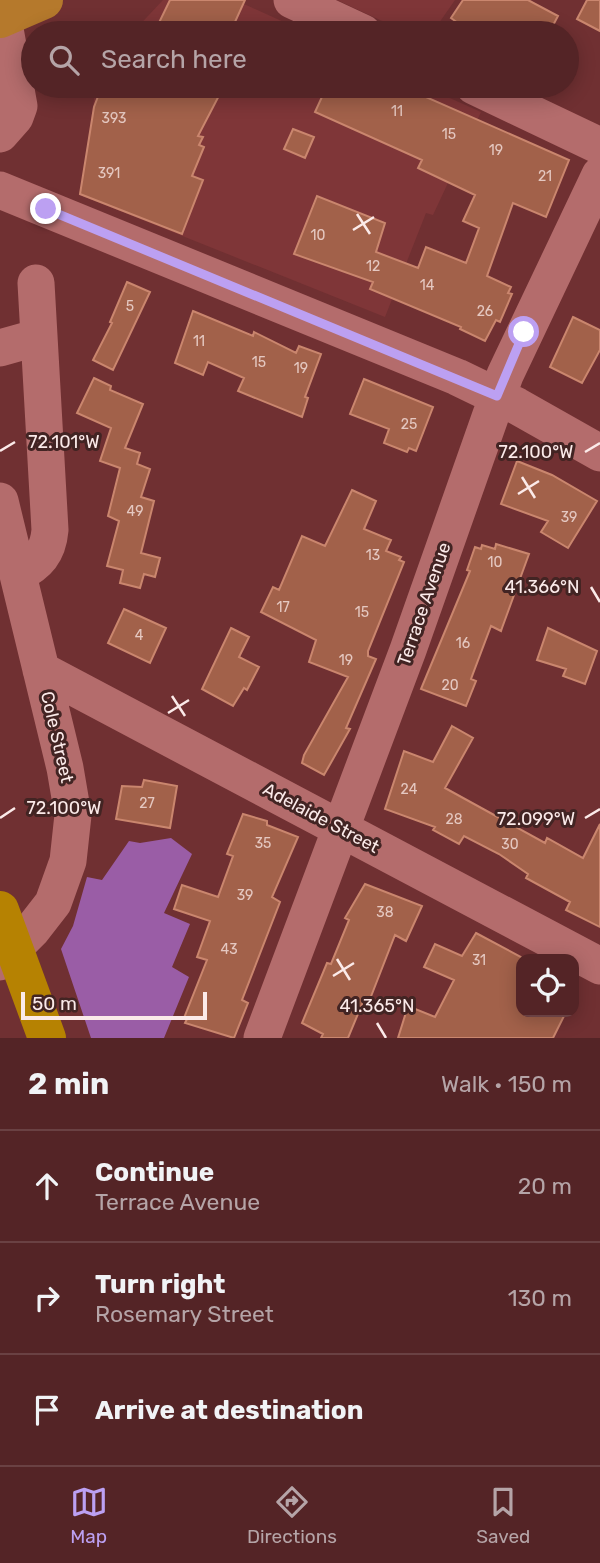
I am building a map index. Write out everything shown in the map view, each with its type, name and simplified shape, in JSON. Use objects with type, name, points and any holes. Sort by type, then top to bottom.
[{"type":"highway","points":[[0,910],[47,1038]]},
{"type":"highway","points":[[0,965],[27,1038]]},
{"type":"main road","points":[[1,19],[44,0]]},
{"type":"street","points":[[292,0],[337,21]]},
{"type":"street","points":[[0,134],[15,117],[19,106],[1,19]]},
{"type":"street","points":[[499,98],[600,146]]},
{"type":"street","name":"Terrace Avenue","points":[[262,1038],[408,650],[497,396],[600,175]]},
{"type":"street","points":[[0,190],[497,396],[600,453]]},
{"type":"street","points":[[18,574],[41,559],[48,544],[50,530],[36,284]]},
{"type":"street","points":[[0,348],[39,337]]},
{"type":"street","name":"Cole Street","points":[[0,501],[71,801],[71,846],[53,903],[0,965]]},
{"type":"street","name":"Adelaide Street","points":[[41,670],[600,966]]},
{"type":"shaded area","points":[[163,0],[235,0],[281,21],[143,21]]},
{"type":"shaded area","points":[[337,0],[455,0],[440,21],[382,21]]},
{"type":"shaded area","points":[[94,98],[450,98],[481,112],[433,215],[426,213],[385,317],[80,195]]},
{"type":"shaded area","points":[[171,838],[192,854],[164,913],[190,924],[172,967],[189,977],[164,1038],[91,1038],[61,949],[73,926],[87,877],[102,880],[129,841],[140,843]]},
{"type":"building","points":[[170,0],[245,0],[235,21],[160,21]]},
{"type":"building","points":[[463,0],[528,0],[558,16],[555,21],[455,21],[451,18]]},
{"type":"building","points":[[587,0],[600,0],[600,31],[577,19]]},
{"type":"building","points":[[97,98],[218,98],[198,136],[203,137],[199,145],[204,147],[192,176],[203,180],[182,234],[80,194]]},
{"type":"building","points":[[321,98],[428,98],[569,160],[546,217],[513,203],[487,276],[511,287],[508,293],[512,294],[500,322],[496,320],[485,341],[460,329],[461,327],[370,289],[373,282],[294,254],[317,196],[385,223],[376,252],[418,268],[426,247],[466,263],[479,228],[463,221],[475,195],[418,168],[422,160],[315,112]]},
{"type":"building","points":[[293,129],[314,137],[305,158],[284,149]]},
{"type":"building","points":[[127,282],[150,292],[113,370],[93,360],[112,323],[110,322]]},
{"type":"building","points":[[193,311],[253,336],[254,332],[296,353],[299,346],[321,354],[305,397],[308,398],[302,417],[238,391],[244,378],[208,362],[203,375],[175,363]]},
{"type":"building","points":[[573,317],[600,330],[600,350],[582,383],[550,367]]},
{"type":"building","points":[[94,378],[111,386],[110,390],[143,404],[125,448],[140,453],[137,464],[150,469],[141,497],[154,501],[141,553],[160,558],[155,577],[144,574],[140,588],[120,583],[123,570],[107,566],[119,521],[108,516],[120,468],[100,461],[111,428],[77,413]]},
{"type":"building","points":[[364,379],[433,407],[416,451],[409,448],[407,452],[384,443],[389,429],[350,414]]},
{"type":"building","points":[[517,461],[552,475],[597,501],[568,548],[541,532],[548,521],[501,504]]},
{"type":"building","points":[[352,490],[376,501],[364,529],[391,540],[386,551],[401,557],[399,560],[404,562],[368,651],[368,656],[376,659],[346,728],[350,729],[324,775],[302,763],[348,677],[309,662],[316,640],[261,612],[273,587],[279,590],[302,536],[325,546]]},
{"type":"building","points":[[496,544],[529,554],[501,631],[491,626],[471,679],[476,681],[466,706],[421,689],[470,571],[467,570],[475,547],[481,549],[482,545],[495,549]]},
{"type":"building","points":[[124,609],[166,628],[150,663],[108,643]]},
{"type":"building","points":[[231,628],[249,637],[239,657],[259,667],[247,690],[244,688],[233,706],[202,689]]},
{"type":"building","points":[[548,628],[597,651],[585,684],[563,676],[566,669],[537,660]]},
{"type":"building","points":[[452,726],[473,738],[445,788],[545,843],[547,838],[583,858],[600,824],[600,927],[566,910],[570,902],[526,878],[528,874],[499,854],[464,836],[459,844],[433,830],[435,827],[385,809],[404,751],[433,762]]},
{"type":"building","points":[[144,780],[177,786],[170,828],[116,819],[122,786],[142,787]]},
{"type":"building","points":[[243,814],[267,821],[267,825],[298,837],[272,897],[280,902],[242,1000],[248,1003],[234,1038],[185,1023],[187,1019],[184,1018],[207,960],[197,957],[210,921],[174,909],[182,885],[218,897],[233,856],[227,854]]},
{"type":"building","points":[[365,884],[422,906],[406,941],[395,935],[370,999],[365,997],[348,1038],[321,1038],[323,1034],[302,1023],[327,963],[331,964],[349,920],[345,918]]},
{"type":"building","points":[[476,933],[516,954],[516,1017],[564,1017],[553,1038],[398,1038],[408,1006],[435,1017],[454,980],[424,967],[435,944],[462,956]]},
{"type":"route","points":[[46,209],[457,377],[497,396],[524,332]]}]
